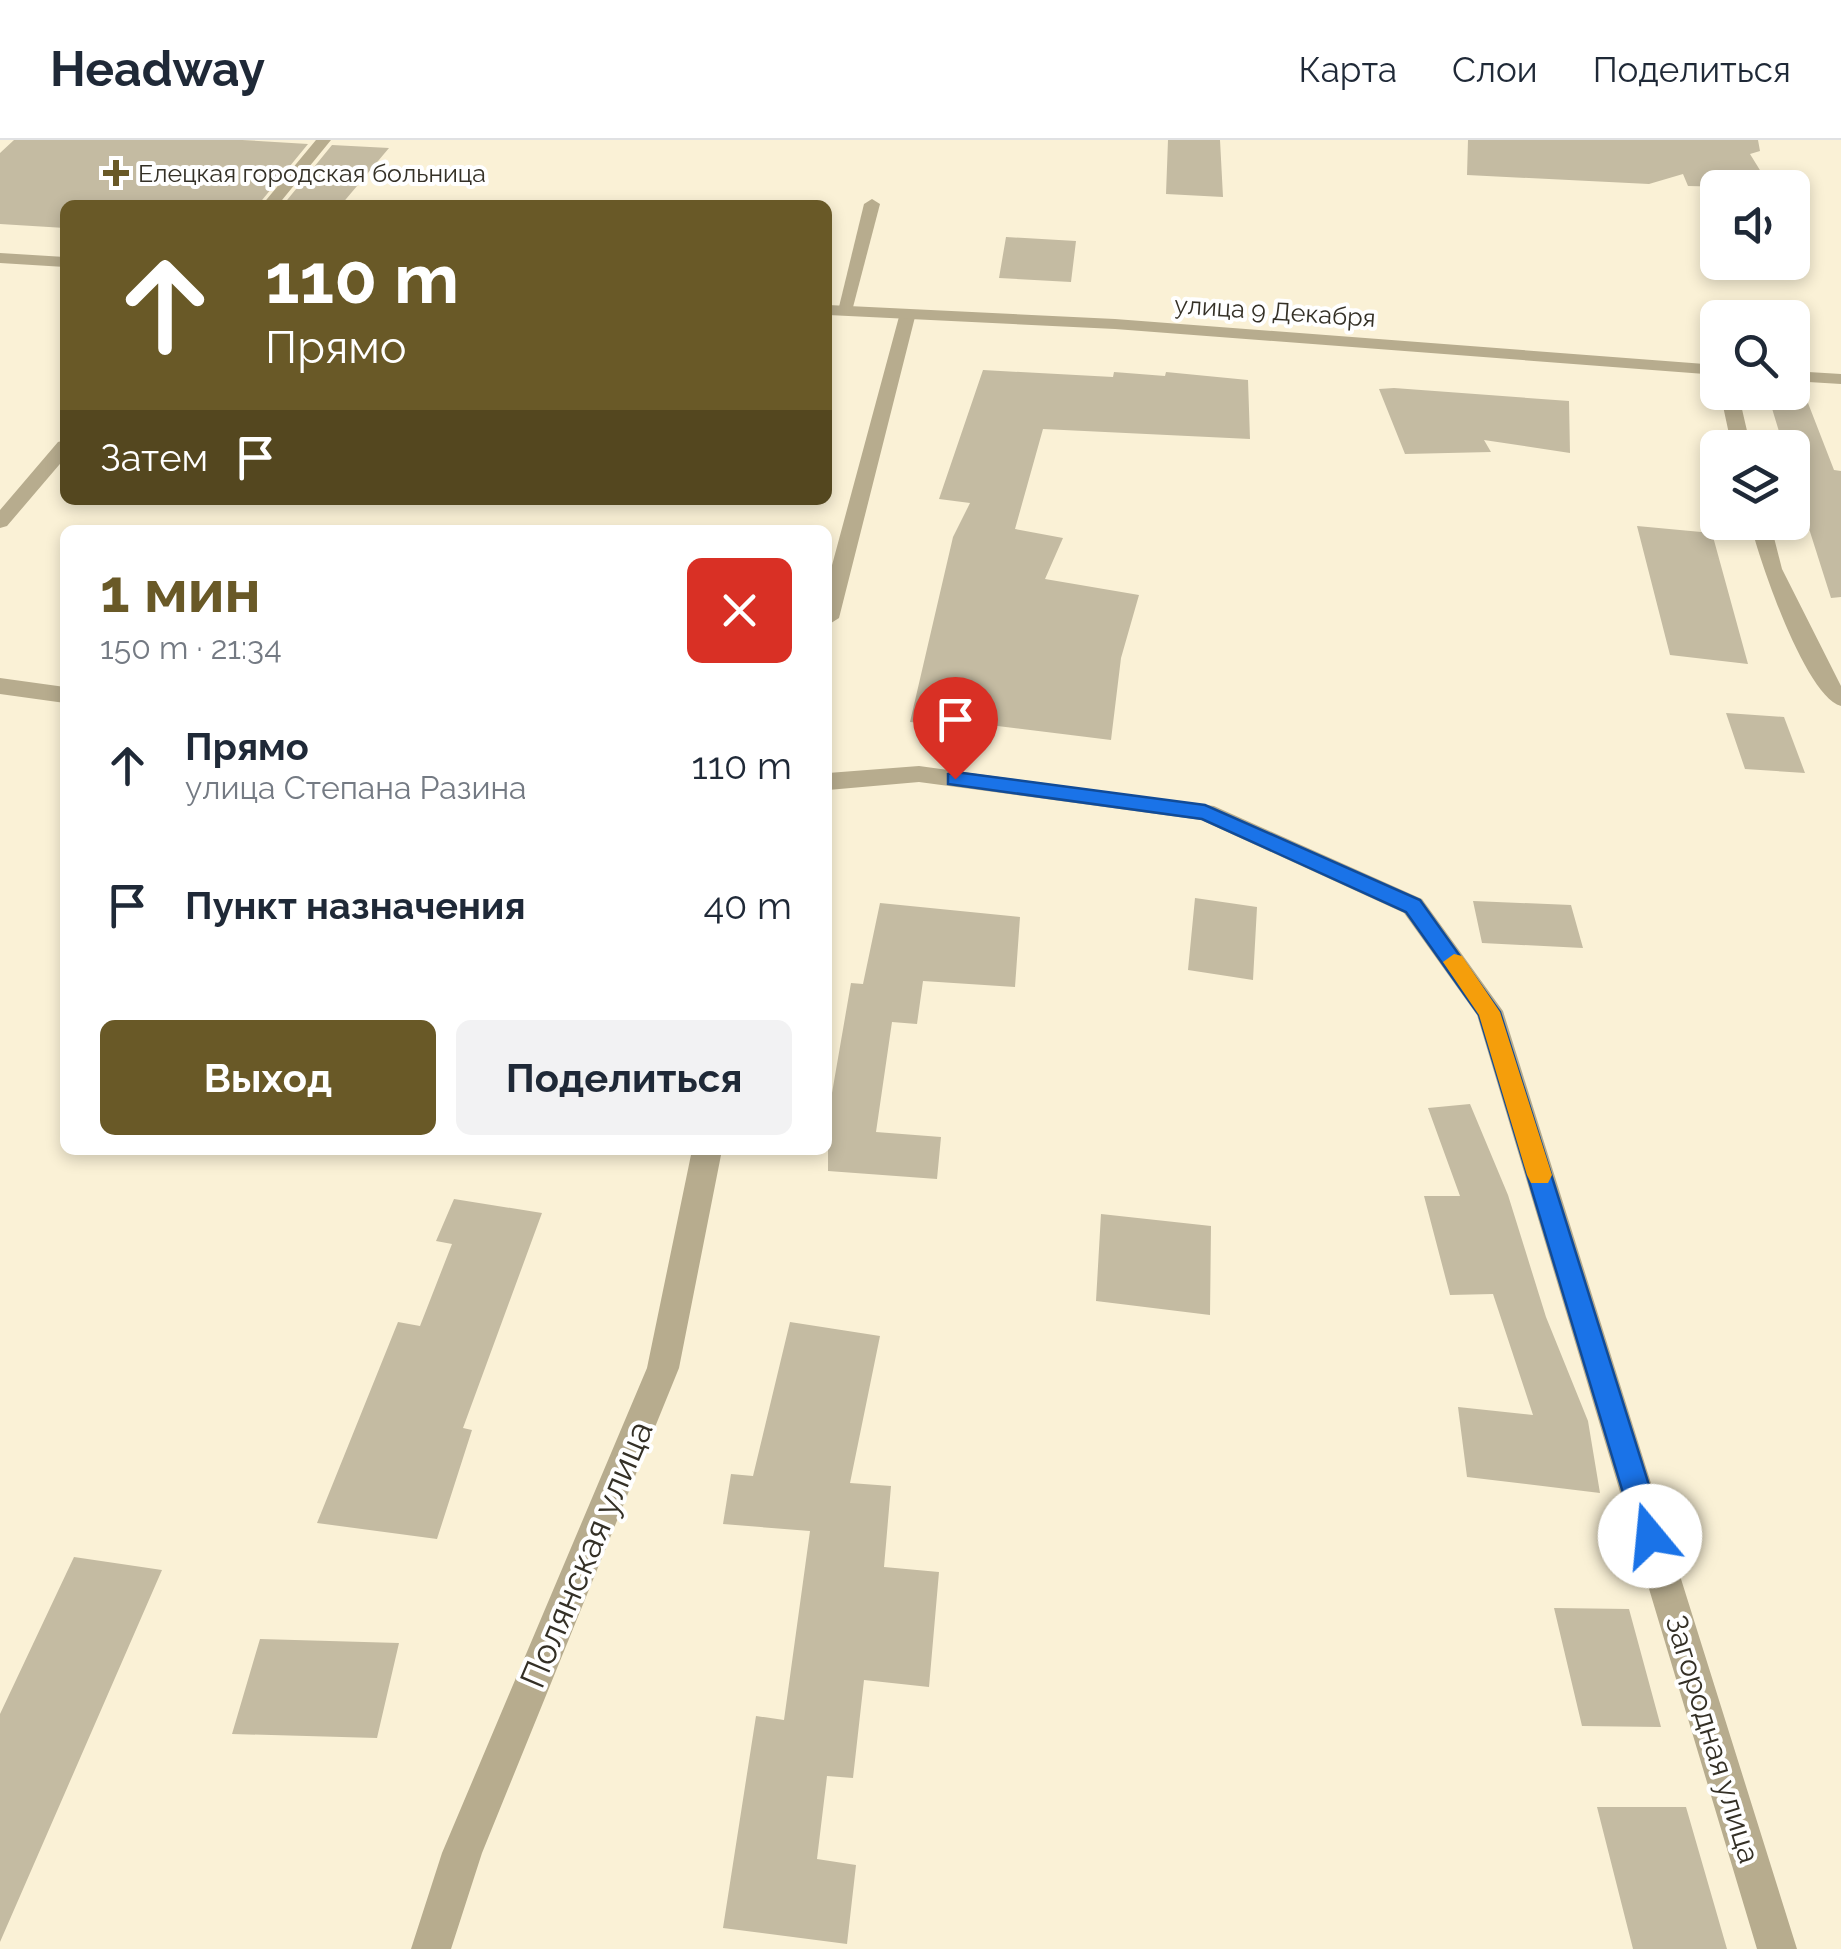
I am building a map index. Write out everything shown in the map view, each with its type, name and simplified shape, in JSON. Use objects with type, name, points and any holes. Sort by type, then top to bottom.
[{"type":"street","points":[[274,200],[324,140]]},
{"type":"street","points":[[835,311],[872,204]]},
{"type":"street","points":[[0,258],[60,262]]},
{"type":"street","name":"улица 9 Декабря","points":[[835,311],[1116,324],[1700,369]]},
{"type":"street","points":[[832,603],[906,317]]},
{"type":"street","points":[[1810,377],[1841,379]]},
{"type":"street","points":[[0,522],[60,452]]},
{"type":"street","points":[[1765,540],[1772,569],[1831,690],[1841,698]]},
{"type":"street","points":[[0,686],[60,694]]},
{"type":"street","name":"Загородная улица","points":[[832,782],[919,774],[1205,812],[1413,906],[1489,1012],[1777,1949]]},
{"type":"street","name":"Полянская улица","points":[[431,1949],[462,1853],[663,1368],[707,1155]]},
{"type":"building","name":"Елецкая городская больница","points":[[14,140],[242,140],[308,144],[262,200],[60,200],[60,228],[0,224],[0,153]]},
{"type":"building","points":[[1168,140],[1220,140],[1223,197],[1166,194]]},
{"type":"building","points":[[1468,140],[1758,140],[1760,151],[1750,154],[1760,170],[1700,170],[1700,186],[1688,186],[1683,174],[1649,184],[1467,175]]},
{"type":"building","points":[[332,145],[389,148],[345,200],[287,200]]},
{"type":"building","points":[[1006,237],[1076,241],[1071,282],[999,278]]},
{"type":"building","points":[[983,370],[1113,377],[1114,372],[1165,376],[1166,372],[1248,380],[1250,439],[1043,429],[1015,529],[1063,538],[1045,579],[1139,595],[1121,658],[1111,740],[981,724],[980,729],[910,722],[953,537],[970,503],[939,499]]},
{"type":"building","points":[[1379,389],[1569,401],[1570,453],[1484,440],[1491,452],[1405,454]]},
{"type":"building","points":[[1810,408],[1834,470],[1841,471],[1841,597],[1831,598],[1810,532],[1810,430],[1779,430],[1772,410]]},
{"type":"building","points":[[1637,526],[1700,532],[1700,540],[1714,540],[1748,664],[1670,655]]},
{"type":"building","points":[[1726,713],[1784,717],[1805,773],[1745,769]]},
{"type":"building","points":[[1195,898],[1257,907],[1253,980],[1188,970]]},
{"type":"building","points":[[1473,901],[1571,905],[1583,948],[1482,943]]},
{"type":"building","points":[[880,903],[1020,917],[1015,987],[923,981],[917,1024],[892,1022],[876,1132],[941,1137],[937,1179],[828,1171],[828,1155],[832,1155],[832,1093],[851,983],[863,984]]},
{"type":"building","points":[[1470,1104],[1508,1195],[1546,1317],[1588,1421],[1600,1493],[1467,1477],[1458,1407],[1533,1415],[1493,1294],[1450,1295],[1424,1196],[1460,1196],[1428,1108]]},
{"type":"building","points":[[454,1199],[542,1213],[463,1428],[472,1430],[437,1539],[317,1523],[398,1322],[420,1326],[452,1244],[436,1241]]},
{"type":"building","points":[[1101,1214],[1211,1226],[1210,1315],[1096,1301]]},
{"type":"building","points":[[790,1322],[880,1336],[850,1483],[891,1486],[884,1567],[939,1572],[929,1687],[864,1680],[853,1778],[827,1776],[817,1859],[856,1865],[847,1944],[723,1928],[756,1716],[784,1720],[810,1531],[723,1524],[731,1474],[753,1476]]},
{"type":"building","points":[[74,1557],[162,1570],[0,1942],[0,1714]]},
{"type":"building","points":[[1554,1608],[1629,1609],[1661,1727],[1582,1726]]},
{"type":"building","points":[[260,1639],[399,1643],[377,1738],[232,1734]]},
{"type":"building","points":[[1597,1807],[1686,1807],[1727,1949],[1633,1949]]},
{"type":"slow traffic","points":[[1454,962],[1489,1012],[1540,1175]]},
{"type":"place","name":"Елецкая городская больница","points":[[116,173]]},
{"type":"route","points":[[955,779],[1205,812],[1413,906],[1489,1012],[1650,1536]]}]
